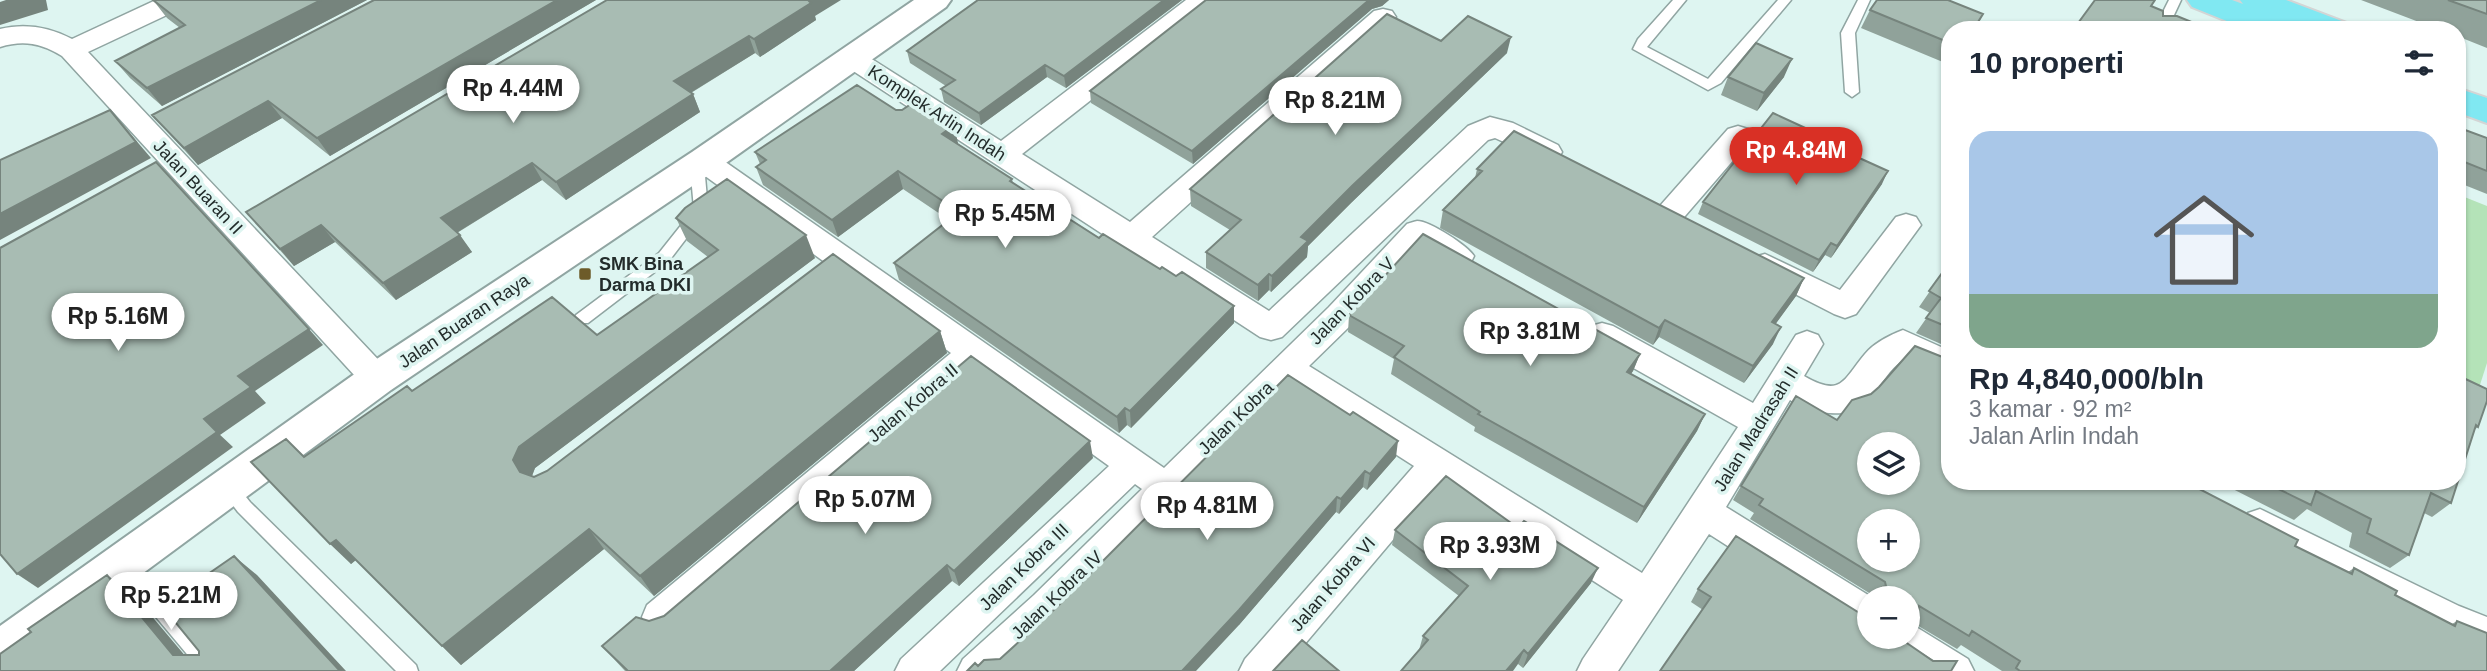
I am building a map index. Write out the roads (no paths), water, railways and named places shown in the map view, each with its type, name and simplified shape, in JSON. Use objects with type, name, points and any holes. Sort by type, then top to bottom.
[{"type":"main road","points":[[2203,0],[2256,21]]},
{"type":"main road","points":[[2256,0],[2312,21]]},
{"type":"main road","points":[[2466,78],[2487,86]]},
{"type":"main road","points":[[2466,103],[2487,111]]},
{"type":"street","points":[[71,50],[177,0]]},
{"type":"street","name":"Jalan Buaran Raya","points":[[0,652],[377,379],[700,163],[935,0]]},
{"type":"street","points":[[1002,155],[1202,0]]},
{"type":"street","points":[[1131,238],[1383,18]]},
{"type":"street","name":"Jalan Buaran II","points":[[0,38],[22,34],[48,36],[71,50],[155,124],[163,168],[248,220],[377,379]]},
{"type":"street","name":"Komplek Arlin Indah","points":[[850,57],[1271,328],[1490,131],[1574,166]]},
{"type":"street","points":[[1669,215],[1738,136]]},
{"type":"street","points":[[700,163],[830,266],[974,352],[1165,487]]},
{"type":"street","points":[[1739,251],[1845,306],[1906,225]]},
{"type":"street","name":"Jalan Kobra V","points":[[1286,368],[1340,316],[1417,232],[1488,272]]},
{"type":"street","points":[[1571,318],[1760,423]]},
{"type":"street","points":[[1785,381],[1814,398],[1838,400],[1855,393],[1878,360],[1903,343],[1941,362]]},
{"type":"street","name":"Jalan Madrasah II","points":[[1596,671],[1704,512],[1807,344]]},
{"type":"street","name":"Jalan Kobra II","points":[[660,617],[974,352]]},
{"type":"street","name":"Jalan Kobra","points":[[1165,487],[1286,368],[1436,465],[1647,594]]},
{"type":"street","name":"Jalan Kobra III","points":[[914,671],[1133,464]]},
{"type":"street","name":"Jalan Kobra VI","points":[[1258,671],[1436,465]]},
{"type":"street","name":"Jalan Kobra IV","points":[[976,671],[1047,607],[1165,487]]},
{"type":"street","points":[[2228,507],[2446,618],[2487,634]]},
{"type":"street","points":[[1704,512],[1857,608]]},
{"type":"street","points":[[1920,649],[1955,671]]},
{"type":"lane","points":[[1680,0],[1643,42],[1640,49],[1700,83],[1709,85],[1785,0]]},
{"type":"lane","points":[[1852,92],[1848,33],[1864,0]]},
{"type":"lane","points":[[2164,21],[2175,0]]},
{"type":"lane","points":[[582,319],[674,247],[701,210],[700,163]]},
{"type":"lane","points":[[228,487],[244,507],[409,671]]},
{"type":"lane","points":[[122,563],[213,671]]},
{"type":"place","name":"SMK Bina Darma DKI","points":[[585,274]]}]
